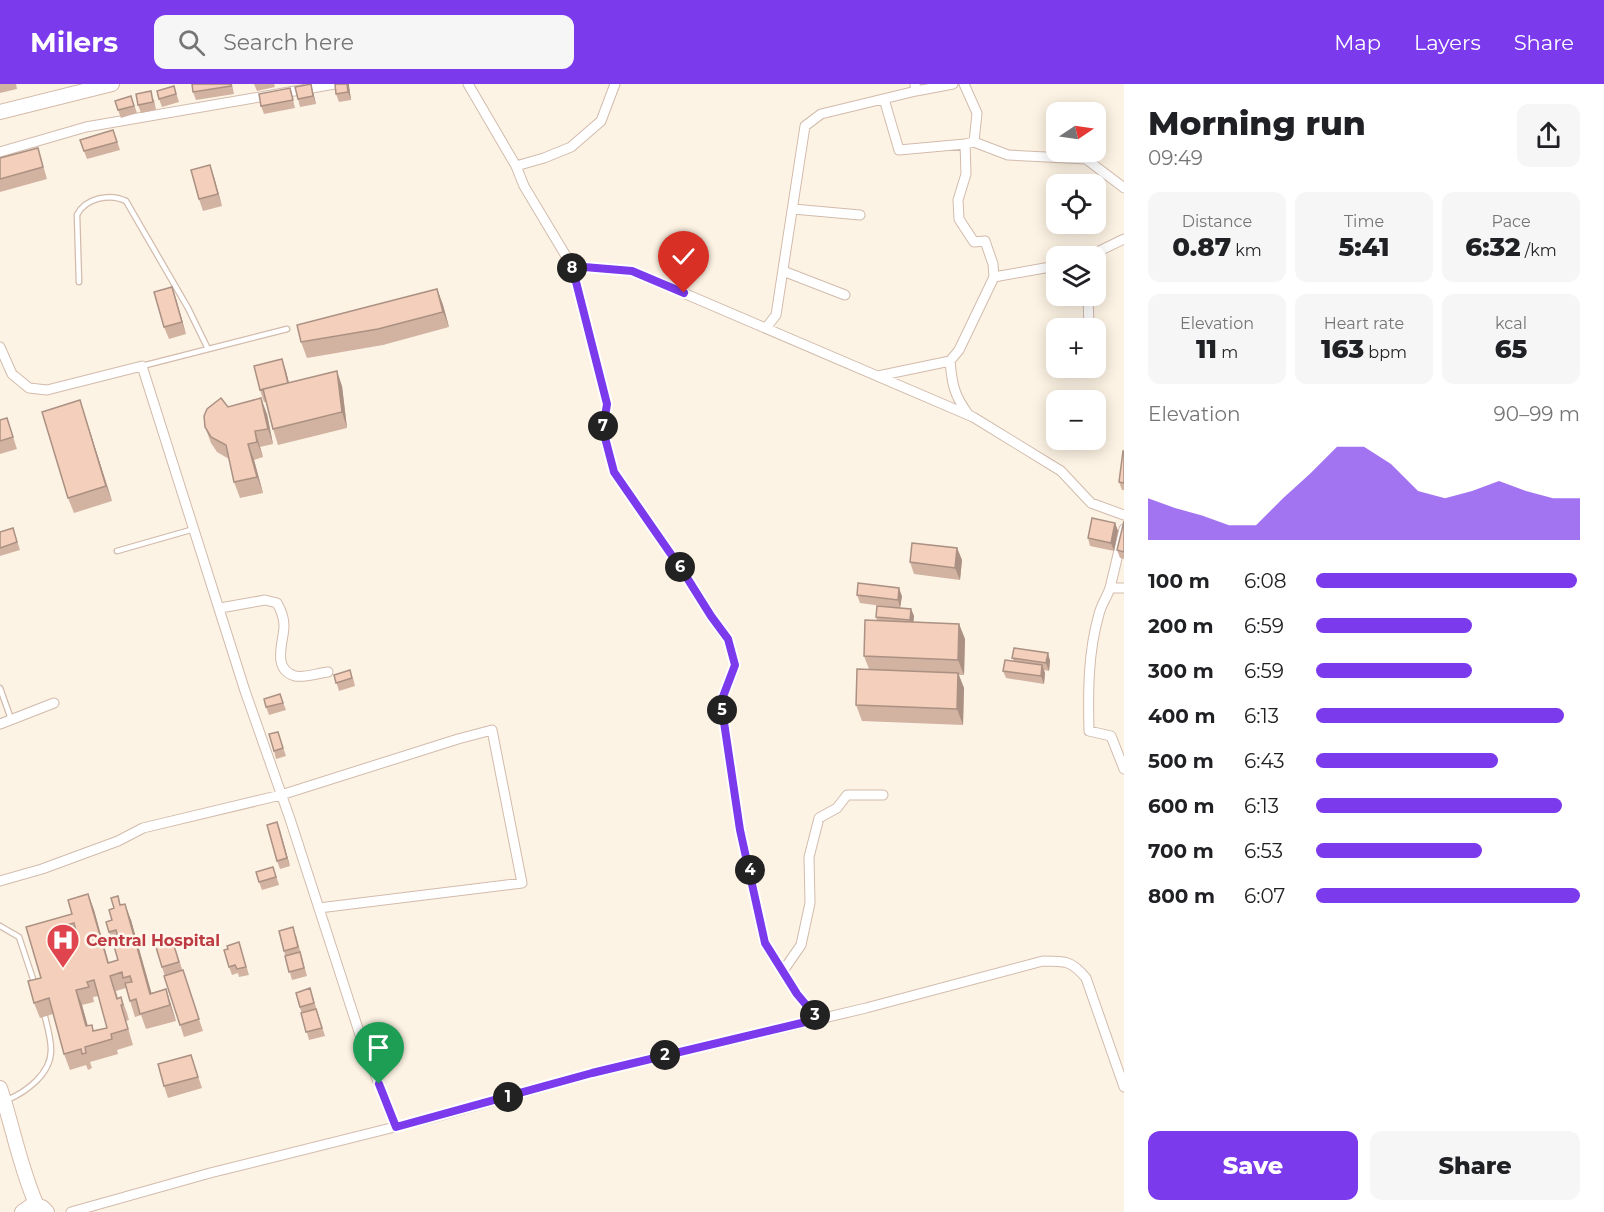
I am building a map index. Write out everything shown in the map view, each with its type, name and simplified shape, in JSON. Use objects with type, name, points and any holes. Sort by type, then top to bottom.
[{"type":"street","points":[[0,112],[112,84]]},
{"type":"street","points":[[0,152],[86,127],[335,84]]},
{"type":"street","points":[[468,84],[516,166],[524,186],[572,266],[607,404],[603,430],[614,472],[728,639],[735,665],[721,702],[740,830],[765,943],[797,994],[818,1019]]},
{"type":"street","points":[[516,166],[571,147],[601,122],[615,84]]},
{"type":"street","points":[[766,328],[776,315],[805,126],[821,114],[884,99],[915,88],[953,84]]},
{"type":"street","points":[[877,376],[950,361],[959,350],[994,277],[993,264],[984,241],[974,242],[960,219],[958,200],[966,174],[969,143],[977,113],[964,84]]},
{"type":"street","points":[[884,99],[899,150],[969,143],[1008,155],[1086,159],[1124,188]]},
{"type":"street","points":[[794,209],[860,215]]},
{"type":"street","points":[[1106,248],[1124,239]]},
{"type":"street","points":[[572,266],[632,271],[970,416],[1062,471],[1091,503],[1124,515]]},
{"type":"street","points":[[994,277],[1046,268]]},
{"type":"street","points":[[783,272],[845,295]]},
{"type":"street","points":[[0,347],[12,374],[29,388],[47,390],[142,366],[245,691],[362,1041],[396,1127]]},
{"type":"street","points":[[950,361],[952,383],[957,399],[970,416]]},
{"type":"street","points":[[1124,529],[1110,588],[1099,612],[1090,650],[1089,731],[1111,736],[1124,770]]},
{"type":"street","points":[[1110,588],[1124,588]]},
{"type":"street","points":[[220,608],[266,600],[277,603],[282,611],[284,624],[279,645],[286,670],[294,676],[328,672]]},
{"type":"street","points":[[0,724],[54,703]]},
{"type":"street","points":[[0,881],[118,842],[143,828],[281,795],[492,730],[522,883],[319,908]]},
{"type":"street","points":[[783,971],[801,945],[810,903],[809,857],[819,818],[837,808],[847,795],[882,795]]},
{"type":"street","points":[[71,1212],[210,1173],[396,1127],[592,1073],[818,1019],[1043,961],[1075,964],[1086,978],[1124,1087]]},
{"type":"street","points":[[0,1088],[26,1182],[42,1209]]},
{"type":"street","points":[[22,1211],[26,1182]]},
{"type":"street","points":[[22,1211],[32,1206],[42,1209]]},
{"type":"lane","points":[[80,282],[77,215],[81,206],[91,201],[118,197],[126,201],[188,308],[207,349]]},
{"type":"lane","points":[[142,366],[287,329]]},
{"type":"lane","points":[[117,551],[195,529]]},
{"type":"lane","points":[[0,688],[11,720]]},
{"type":"lane","points":[[0,926],[19,937],[38,993]]},
{"type":"lane","points":[[5,1101],[30,1089],[41,1076],[51,1052],[48,1027],[41,1004]]},
{"type":"building","points":[[192,84],[231,84],[231,86],[193,92]]},
{"type":"building","points":[[311,84],[313,96],[298,99],[295,87]]},
{"type":"building","points":[[335,84],[347,84],[348,92],[336,94]]},
{"type":"building","points":[[174,86],[176,94],[159,99],[157,91]]},
{"type":"building","points":[[290,88],[293,100],[261,106],[259,94]]},
{"type":"building","points":[[151,91],[153,102],[138,105],[136,94]]},
{"type":"building","points":[[131,96],[134,106],[118,110],[115,101]]},
{"type":"building","points":[[113,130],[117,142],[84,151],[80,140]]},
{"type":"building","points":[[38,148],[43,167],[0,179],[0,158]]},
{"type":"building","points":[[210,165],[218,194],[199,199],[191,170]]},
{"type":"building","points":[[172,287],[182,322],[164,327],[154,292]]},
{"type":"building","points":[[437,289],[443,312],[378,329],[301,342],[297,325]]},
{"type":"building","points":[[282,359],[288,383],[260,390],[254,366]]},
{"type":"building","points":[[337,371],[342,412],[273,429],[263,389]]},
{"type":"building","points":[[221,398],[228,407],[261,398],[268,429],[255,431],[257,442],[248,444],[257,477],[234,482],[226,445],[211,437],[205,427],[204,416],[207,409]]},
{"type":"building","points":[[80,400],[106,486],[68,498],[42,412]]},
{"type":"building","points":[[7,418],[13,437],[0,441],[0,420]]},
{"type":"building","points":[[1124,451],[1124,483],[1119,482]]},
{"type":"building","points":[[1092,518],[1115,523],[1111,543],[1088,538]]},
{"type":"building","points":[[1124,521],[1124,552],[1117,550]]},
{"type":"building","points":[[13,528],[17,542],[0,548],[0,532]]},
{"type":"building","points":[[912,543],[957,548],[955,568],[910,562]]},
{"type":"building","points":[[858,583],[899,588],[898,600],[857,595]]},
{"type":"building","points":[[877,606],[911,609],[910,620],[876,617]]},
{"type":"building","points":[[865,620],[959,624],[958,660],[864,656]]},
{"type":"building","points":[[1014,648],[1048,653],[1046,663],[1012,658]]},
{"type":"building","points":[[1005,660],[1042,665],[1041,676],[1003,671]]},
{"type":"building","points":[[857,669],[958,673],[957,709],[856,705]]},
{"type":"building","points":[[350,670],[352,678],[336,683],[334,675]]},
{"type":"building","points":[[280,694],[283,703],[266,707],[264,699]]},
{"type":"building","points":[[278,732],[283,748],[274,751],[269,734]]},
{"type":"building","points":[[277,822],[287,858],[277,861],[267,825]]},
{"type":"building","points":[[273,867],[276,877],[259,882],[256,872]]},
{"type":"building","points":[[88,894],[108,963],[118,960],[112,939],[118,937],[116,930],[109,932],[106,922],[112,920],[109,910],[114,908],[111,898],[118,896],[120,905],[125,904],[150,994],[166,989],[170,1005],[140,1014],[136,999],[130,1001],[125,983],[132,982],[130,976],[123,978],[122,972],[110,976],[117,999],[121,997],[128,1029],[111,1034],[112,1039],[85,1047],[86,1053],[82,1054],[81,1049],[64,1054],[49,998],[34,1003],[28,981],[41,978],[26,927],[72,914],[68,900]],"holes":[[[74,923],[77,935],[66,938],[63,926]],[[94,980],[107,1028],[93,1031],[92,1025],[86,1026],[76,990],[89,987],[87,982]]]},
{"type":"building","points":[[293,927],[298,947],[284,951],[279,931]]},
{"type":"building","points":[[172,939],[179,962],[162,967],[155,944]]},
{"type":"building","points":[[239,942],[246,967],[237,969],[235,965],[229,967],[224,950],[228,949],[227,946]]},
{"type":"building","points":[[300,952],[304,968],[289,972],[285,956]]},
{"type":"building","points":[[183,970],[199,1019],[180,1025],[164,976]]},
{"type":"building","points":[[310,988],[314,1003],[300,1007],[296,993]]},
{"type":"building","points":[[316,1009],[322,1028],[306,1032],[301,1013]]},
{"type":"building","points":[[191,1055],[198,1077],[164,1086],[158,1064]]},
{"type":"place","name":"Central Hospital","points":[[63,969]]},
{"type":"route","points":[[379,1084],[396,1127],[592,1073],[818,1019],[797,994],[765,943],[740,830],[721,702],[735,665],[728,639],[614,472],[603,430],[607,404],[572,266],[632,271],[684,293]]}]
